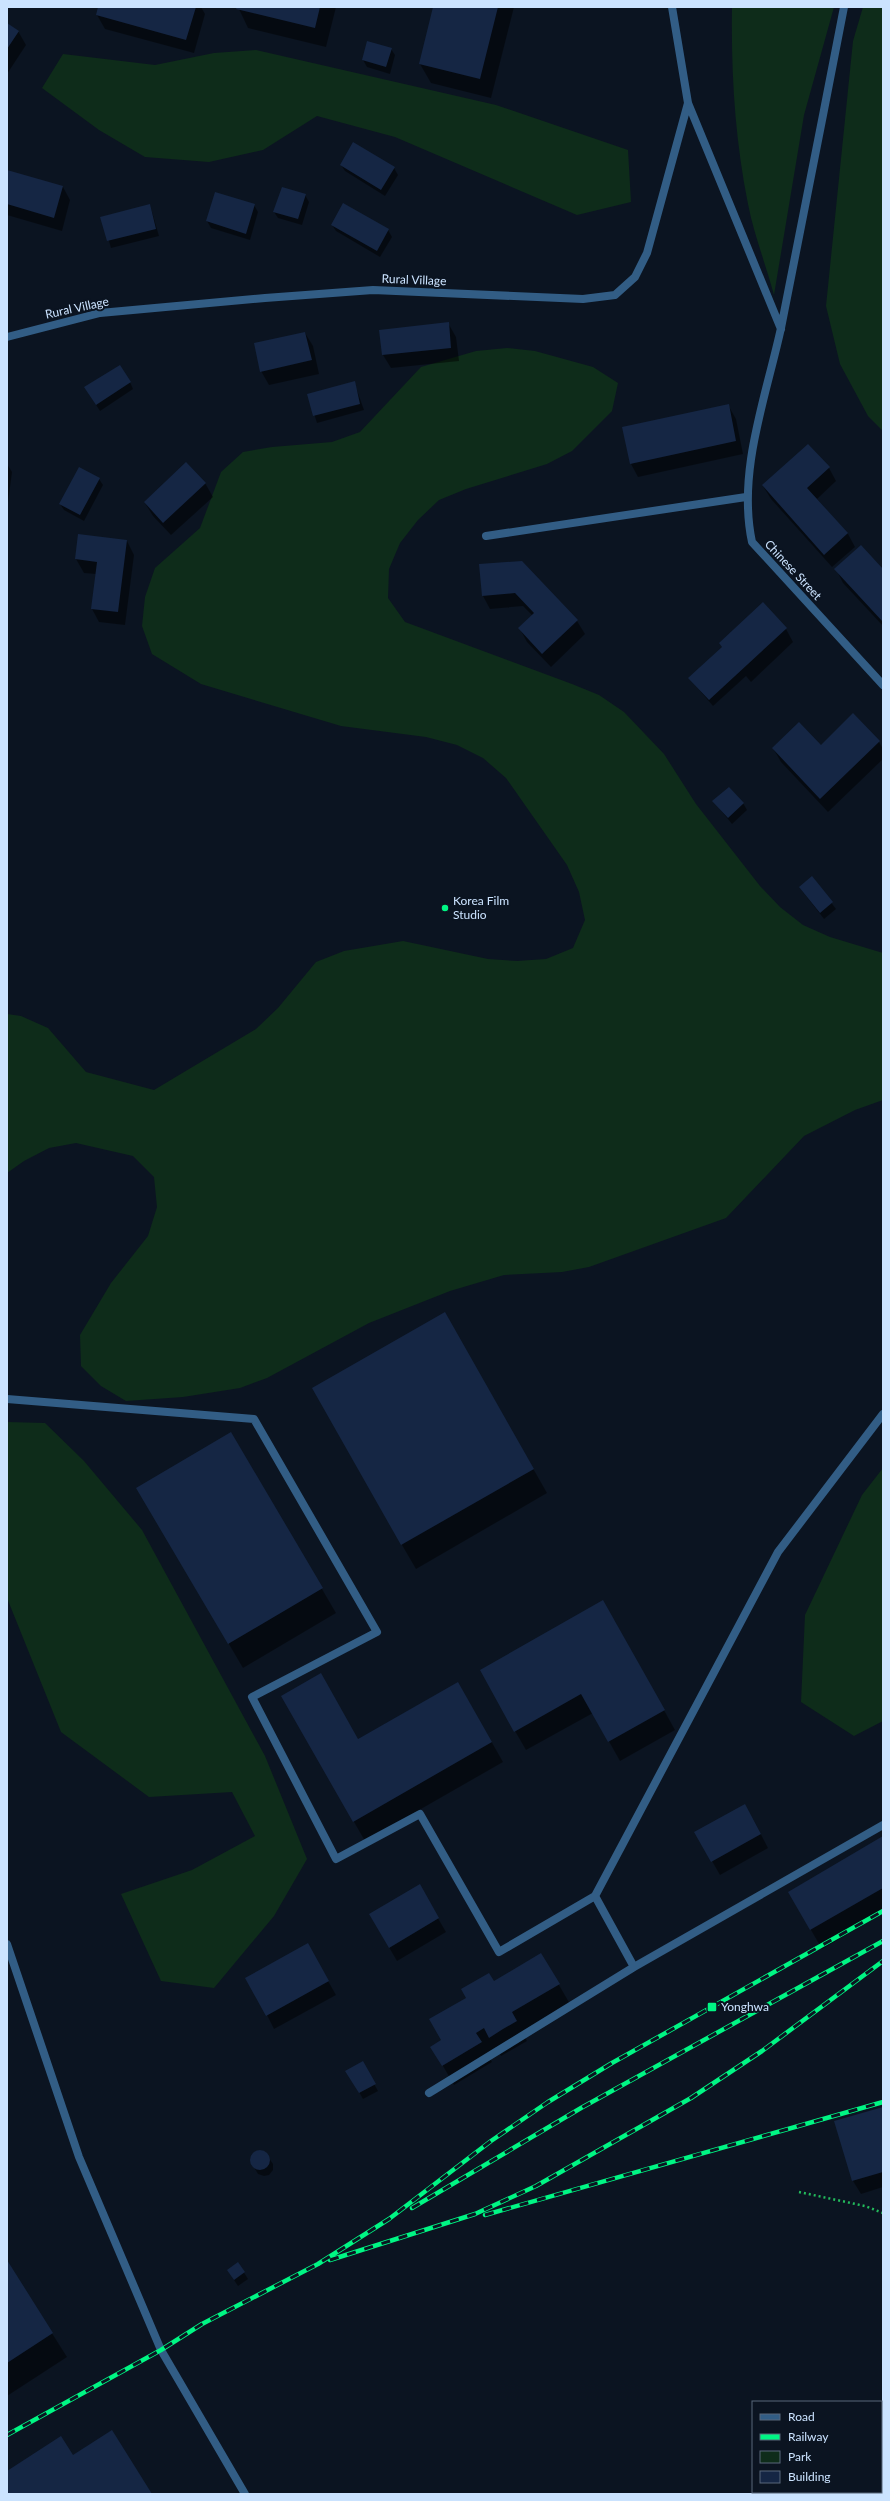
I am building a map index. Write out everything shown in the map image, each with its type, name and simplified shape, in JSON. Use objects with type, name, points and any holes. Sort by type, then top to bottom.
[{"type":"street","points":[[672,7],[688,103],[780,329]]},
{"type":"street","name":"Chinese Street","points":[[844,7],[780,329],[748,475],[746,496],[747,518],[752,542],[883,685]]},
{"type":"street","name":"Rural Village","points":[[7,337],[100,313],[373,290],[583,299],[615,295],[635,277],[647,253],[688,103]]},
{"type":"street","points":[[486,536],[746,496]]},
{"type":"street","points":[[7,1400],[254,1419],[377,1632],[252,1697],[336,1859],[420,1814],[499,1952],[595,1896],[778,1552],[883,1414]]},
{"type":"street","points":[[429,2093],[634,1967],[883,1825]]},
{"type":"street","points":[[595,1896],[634,1967]]},
{"type":"street","points":[[7,1944],[79,2157],[161,2350],[246,2494]]},
{"type":"path","points":[[799,2192],[865,2206],[883,2213]]},
{"type":"green space","points":[[732,7],[834,7],[804,115],[774,295],[751,216],[740,155],[733,82]]},
{"type":"green space","points":[[863,7],[883,7],[883,431],[868,416],[840,364],[826,306],[853,41]]},
{"type":"green space","points":[[256,50],[496,105],[628,150],[631,202],[577,215],[395,137],[317,116],[263,150],[209,162],[145,157],[99,130],[42,88],[63,54],[155,65],[214,53]]},
{"type":"green space","points":[[507,348],[535,351],[593,367],[618,383],[612,411],[572,451],[547,464],[466,489],[439,500],[418,520],[400,543],[389,569],[388,598],[405,622],[599,695],[624,712],[664,754],[696,804],[760,886],[780,907],[803,925],[830,937],[883,953],[883,1100],[855,1110],[804,1136],[726,1218],[589,1267],[562,1272],[504,1275],[450,1291],[369,1323],[267,1378],[240,1388],[183,1397],[126,1401],[101,1386],[81,1366],[80,1335],[111,1283],[148,1236],[157,1207],[154,1177],[133,1156],[76,1143],[49,1148],[24,1161],[7,1173],[7,1014],[21,1016],[48,1028],[86,1072],[154,1090],[256,1029],[278,1008],[316,962],[344,951],[403,941],[488,959],[517,961],[546,959],[573,948],[585,920],[579,892],[567,865],[506,778],[483,758],[457,745],[426,737],[341,726],[201,684],[152,654],[142,626],[145,597],[155,568],[200,528],[221,472],[243,452],[272,447],[332,442],[360,432],[421,367],[476,351]]},
{"type":"green space","points":[[7,1422],[45,1423],[84,1461],[142,1530],[265,1756],[307,1859],[274,1916],[214,1988],[161,1981],[121,1894],[192,1870],[255,1836],[232,1792],[149,1797],[61,1732],[7,1598]]},
{"type":"green space","points":[[883,1468],[883,1721],[854,1736],[801,1702],[805,1615],[862,1495]]},
{"type":"building","points":[[98,7],[196,7],[186,40],[96,15]]},
{"type":"building","points":[[237,7],[320,7],[315,28],[236,9]]},
{"type":"building","points":[[433,7],[498,7],[480,79],[419,64]]},
{"type":"building","points":[[7,23],[19,31],[7,49]]},
{"type":"building","points":[[367,41],[392,48],[386,67],[362,60]]},
{"type":"building","points":[[353,142],[395,167],[381,190],[340,165]]},
{"type":"building","points":[[7,170],[63,186],[54,218],[7,204]]},
{"type":"building","points":[[282,187],[306,194],[298,219],[273,212]]},
{"type":"building","points":[[215,192],[255,204],[246,234],[206,221]]},
{"type":"building","points":[[343,203],[389,229],[377,251],[331,225]]},
{"type":"building","points":[[150,204],[156,229],[107,241],[100,217]]},
{"type":"building","points":[[449,322],[451,348],[382,355],[379,330]]},
{"type":"building","points":[[305,332],[312,360],[260,372],[254,343]]},
{"type":"building","points":[[120,365],[131,382],[96,405],[84,387]]},
{"type":"building","points":[[355,381],[360,404],[313,416],[307,394]]},
{"type":"building","points":[[729,404],[736,441],[630,464],[622,427]]},
{"type":"building","points":[[808,444],[830,467],[807,488],[848,533],[824,555],[762,485]]},
{"type":"building","points":[[186,462],[206,483],[163,523],[144,502]]},
{"type":"building","points":[[79,467],[100,478],[80,515],[59,504]]},
{"type":"building","points":[[78,534],[127,540],[118,612],[91,609],[97,562],[75,559]]},
{"type":"building","points":[[861,545],[883,569],[883,622],[834,569]]},
{"type":"building","points":[[522,561],[578,620],[542,654],[518,628],[534,613],[515,593],[482,596],[479,564]]},
{"type":"building","points":[[763,602],[787,628],[709,700],[688,678],[722,647],[719,643]]},
{"type":"building","points":[[853,713],[880,741],[820,799],[772,748],[799,722],[821,745]]},
{"type":"building","points":[[729,787],[744,803],[728,818],[712,801]]},
{"type":"building","points":[[812,876],[833,902],[820,913],[799,887]]},
{"type":"building","points":[[445,1312],[534,1469],[401,1545],[312,1388]]},
{"type":"building","points":[[231,1432],[323,1588],[228,1644],[136,1488]]},
{"type":"building","points":[[603,1600],[665,1710],[608,1742],[581,1694],[514,1732],[480,1670]]},
{"type":"building","points":[[321,1673],[358,1739],[458,1682],[492,1742],[353,1822],[281,1696]]},
{"type":"building","points":[[745,1804],[761,1834],[711,1862],[694,1832]]},
{"type":"building","points":[[883,1836],[883,1888],[810,1930],[788,1892]]},
{"type":"building","points":[[420,1884],[439,1918],[389,1948],[369,1914]]},
{"type":"building","points":[[308,1943],[329,1981],[266,2016],[245,1978]]},
{"type":"building","points":[[541,1953],[560,1984],[512,2012],[517,2021],[489,2038],[484,2028],[476,2033],[482,2042],[442,2066],[430,2047],[441,2040],[429,2019],[466,1998],[461,1989],[489,1973],[494,1981]]},
{"type":"building","points":[[363,2061],[376,2084],[359,2093],[345,2071]]},
{"type":"building","points":[[883,2107],[883,2172],[852,2181],[834,2121]]},
{"type":"building","points":[[260,2150],[267,2153],[270,2160],[267,2167],[260,2170],[253,2167],[250,2160],[253,2153]]},
{"type":"building","points":[[7,2260],[53,2333],[7,2363]]},
{"type":"building","points":[[238,2262],[245,2272],[234,2280],[227,2270]]},
{"type":"building","points":[[112,2430],[152,2494],[7,2494],[7,2471],[61,2436],[73,2455]]},
{"type":"railway","points":[[7,2435],[161,2350],[202,2324],[318,2264],[389,2219],[491,2141],[548,2102],[612,2063],[883,1911]]},
{"type":"railway","points":[[412,2208],[581,2108],[883,1941]]},
{"type":"railway","points":[[330,2260],[475,2214],[536,2186],[691,2098],[762,2051],[883,1961]]},
{"type":"railway","points":[[485,2215],[883,2102]]},
{"type":"place","name":"Korea Film Studio","points":[[445,908]]},
{"type":"place","name":"Yonghwa","points":[[712,2007]]}]
